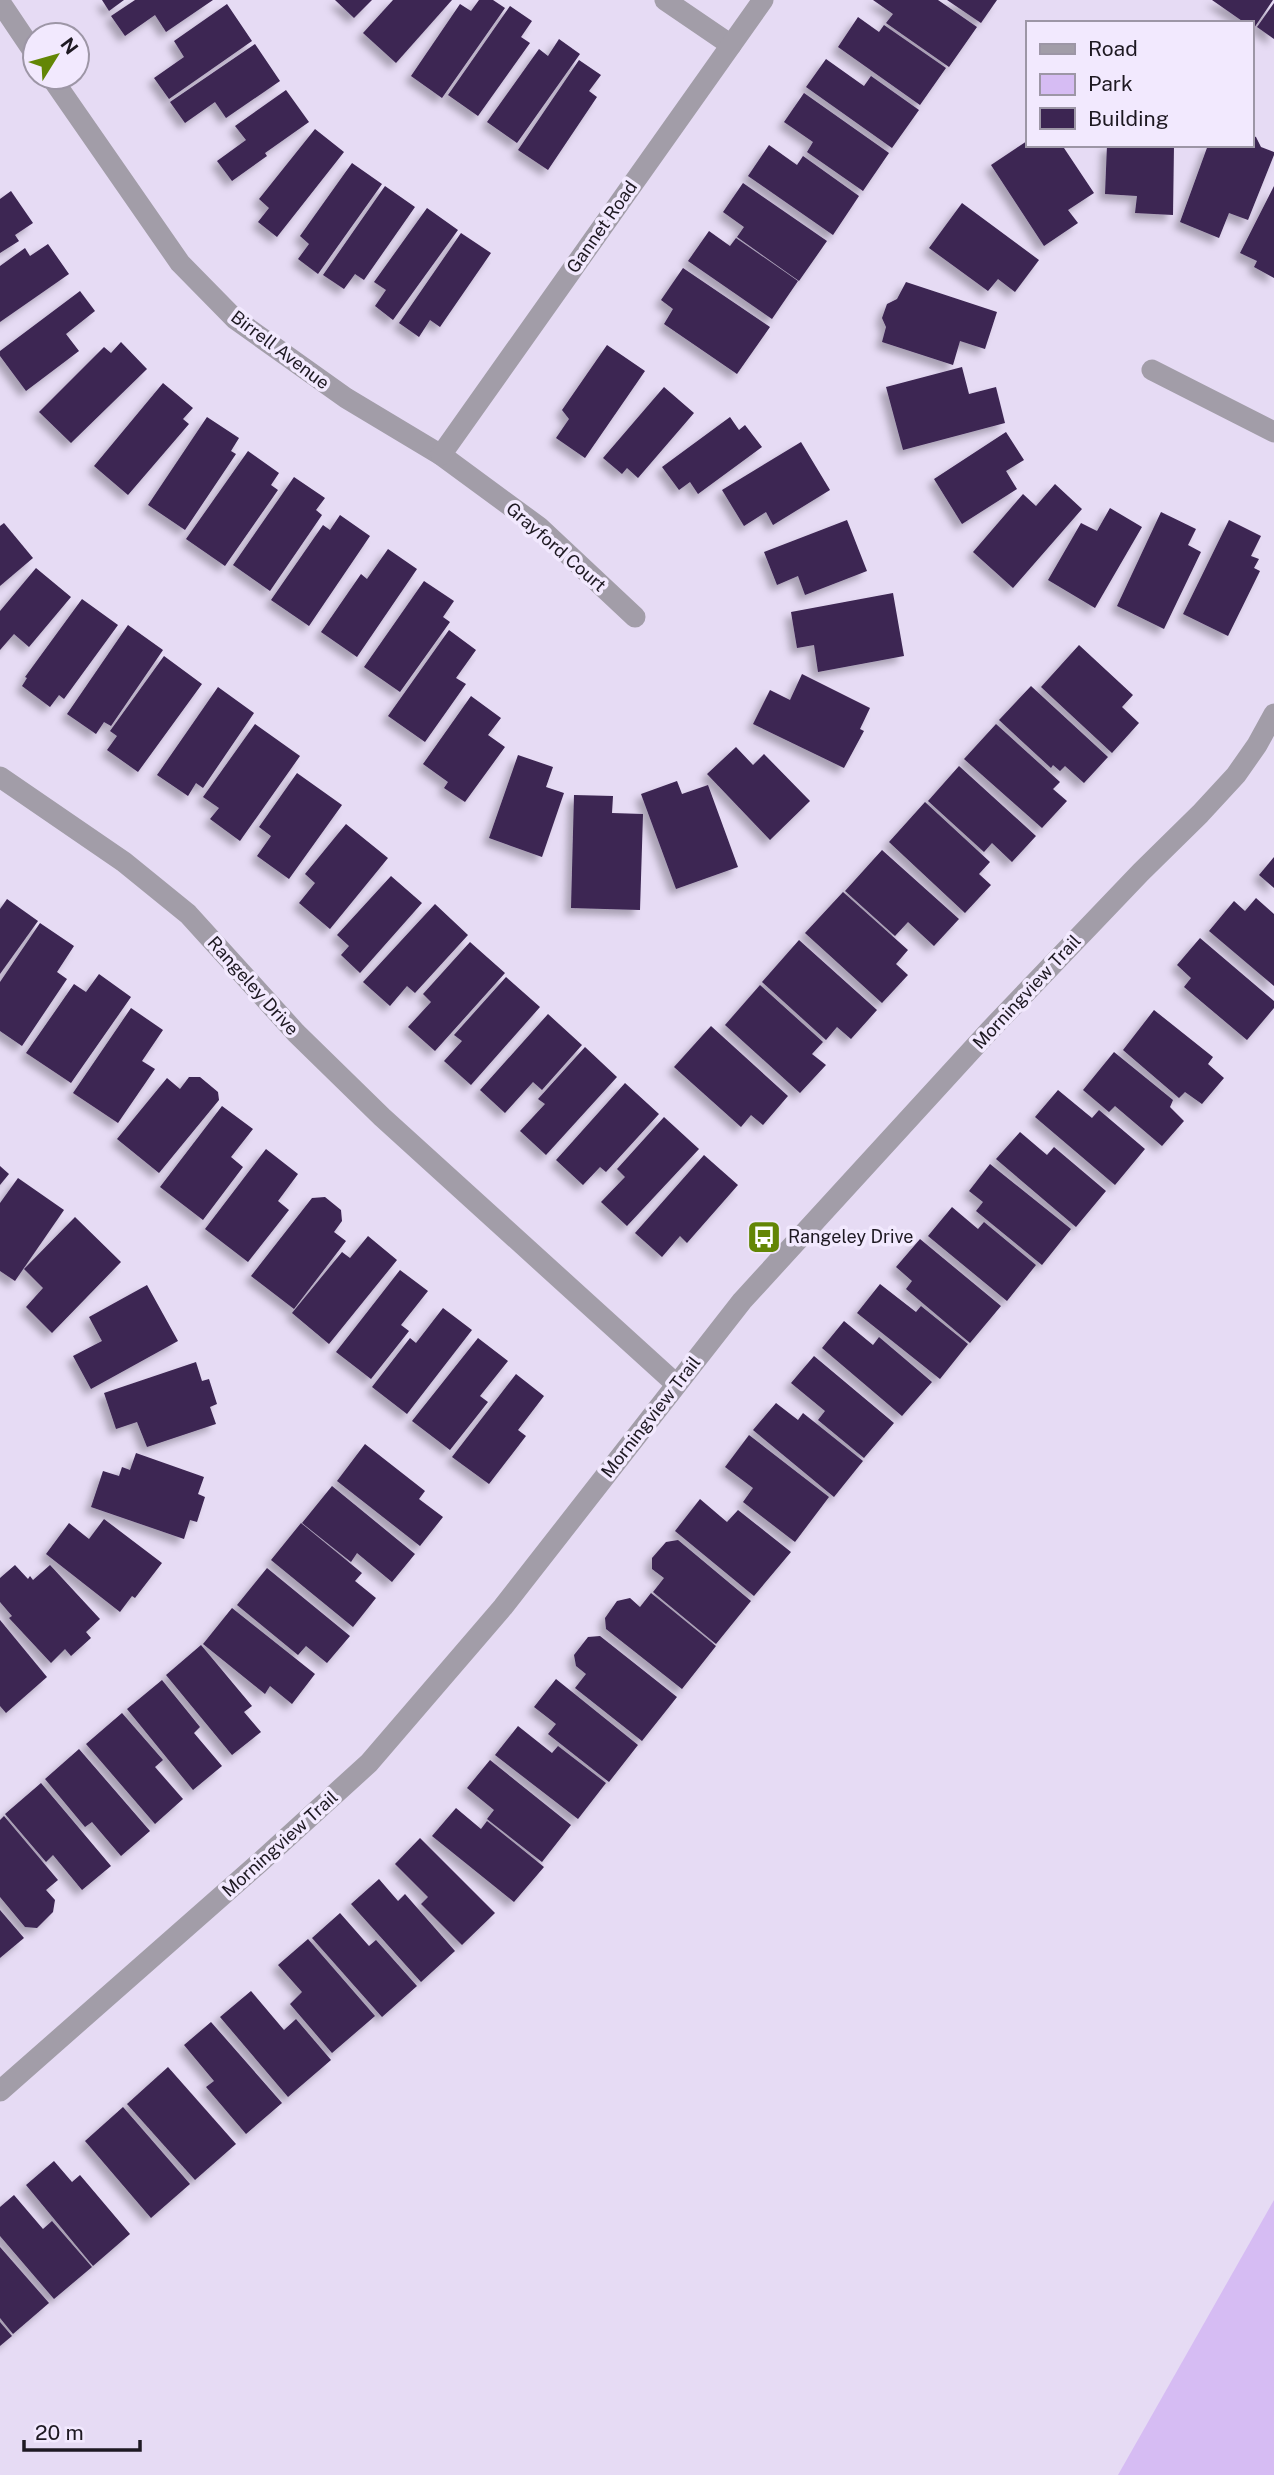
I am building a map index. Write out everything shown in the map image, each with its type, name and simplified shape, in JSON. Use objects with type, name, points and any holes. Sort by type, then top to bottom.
[{"type":"street","points":[[665,0],[731,45]]},
{"type":"street","name":"Gannet Road","points":[[441,455],[763,0]]},
{"type":"street","points":[[0,2],[21,33]]},
{"type":"street","name":"Birrell Avenue","points":[[61,91],[180,262],[235,319],[346,398],[441,455]]},
{"type":"street","points":[[1152,370],[1274,432]]},
{"type":"street","name":"Grayford Court","points":[[441,455],[539,527],[635,617]]},
{"type":"street","name":"Morningview Trail","points":[[0,2091],[369,1763],[503,1607],[742,1301],[981,1040],[1236,775],[1274,714]]},
{"type":"street","name":"Rangeley Drive","points":[[0,777],[124,862],[188,914],[296,1033],[382,1117],[676,1384]]},
{"type":"green space","points":[[1274,2200],[1274,2475],[1118,2475]]},
{"type":"building","points":[[102,0],[124,0],[109,11]]},
{"type":"building","points":[[135,0],[213,0],[166,32],[155,15],[125,36],[111,16]]},
{"type":"building","points":[[335,0],[372,0],[354,18]]},
{"type":"building","points":[[393,0],[452,0],[396,63],[363,33]]},
{"type":"building","points":[[479,0],[493,0],[505,8],[442,98],[411,76],[460,4],[471,11]]},
{"type":"building","points":[[873,0],[938,0],[977,27],[949,67],[886,23],[893,14]]},
{"type":"building","points":[[947,0],[997,0],[981,23]]},
{"type":"building","points":[[1212,0],[1273,0],[1254,28],[1253,21],[1242,21]]},
{"type":"building","points":[[1274,3],[1274,39],[1257,27]]},
{"type":"building","points":[[227,4],[252,41],[169,99],[154,78],[184,57],[174,41]]},
{"type":"building","points":[[510,6],[532,21],[521,37],[530,43],[478,116],[448,95]]},
{"type":"building","points":[[858,17],[879,32],[884,25],[946,68],[920,105],[838,47]]},
{"type":"building","points":[[559,39],[580,54],[517,143],[487,122],[539,49],[548,56]]},
{"type":"building","points":[[255,44],[280,81],[226,118],[215,102],[185,123],[170,102]]},
{"type":"building","points":[[826,59],[864,86],[871,76],[919,110],[892,148],[806,87]]},
{"type":"building","points":[[579,60],[601,75],[589,91],[597,97],[548,170],[518,150]]},
{"type":"building","points":[[286,90],[309,122],[265,153],[267,156],[232,181],[217,161],[246,140],[235,126]]},
{"type":"building","points":[[804,93],[889,153],[863,191],[807,152],[813,142],[784,122]]},
{"type":"building","points":[[315,129],[344,152],[277,237],[258,222],[269,208],[259,199]]},
{"type":"building","points":[[1253,136],[1261,147],[1274,152],[1248,220],[1229,213],[1219,238],[1180,222],[1207,147],[1253,147]]},
{"type":"building","points":[[1026,142],[1026,147],[1063,147],[1094,193],[1068,210],[1078,223],[1044,246],[991,165]]},
{"type":"building","points":[[769,145],[797,165],[803,156],[859,196],[833,235],[748,176]]},
{"type":"building","points":[[1107,147],[1174,147],[1173,215],[1135,213],[1137,196],[1105,194]]},
{"type":"building","points":[[352,163],[382,184],[318,274],[298,259],[309,244],[300,236]]},
{"type":"building","points":[[743,183],[827,241],[799,281],[737,237],[744,227],[723,212]]},
{"type":"building","points":[[385,186],[415,207],[364,280],[355,274],[344,289],[323,275]]},
{"type":"building","points":[[1274,186],[1274,278],[1254,267],[1257,261],[1240,253]]},
{"type":"building","points":[[11,191],[33,223],[15,235],[19,241],[0,253],[0,199]]},
{"type":"building","points":[[962,203],[1039,260],[1015,292],[998,279],[988,291],[929,248]]},
{"type":"building","points":[[427,208],[458,230],[393,320],[375,306],[386,290],[374,282]]},
{"type":"building","points":[[709,231],[730,246],[736,238],[798,281],[772,319],[688,261]]},
{"type":"building","points":[[461,233],[491,253],[440,327],[430,320],[419,337],[399,323]]},
{"type":"building","points":[[48,244],[69,274],[0,322],[0,266],[25,248],[30,256]]},
{"type":"building","points":[[683,268],[770,327],[737,374],[664,324],[673,309],[661,300]]},
{"type":"building","points":[[906,282],[997,312],[985,349],[960,341],[953,365],[882,342],[886,327],[882,318],[887,304],[897,299]]},
{"type":"building","points":[[80,291],[95,311],[66,334],[79,351],[26,391],[0,356],[0,351]]},
{"type":"building","points":[[121,342],[147,369],[71,443],[39,412],[104,347],[111,353]]},
{"type":"building","points":[[607,345],[645,371],[585,458],[556,438],[569,419],[562,410]]},
{"type":"building","points":[[962,367],[969,394],[996,387],[1005,423],[903,450],[886,387]]},
{"type":"building","points":[[163,383],[193,408],[183,419],[189,424],[128,495],[94,466]]},
{"type":"building","points":[[664,387],[694,413],[638,478],[627,468],[622,474],[603,458]]},
{"type":"building","points":[[207,417],[239,438],[231,451],[236,454],[185,530],[148,505]]},
{"type":"building","points":[[730,417],[739,430],[745,425],[762,447],[698,494],[690,482],[679,490],[662,467]]},
{"type":"building","points":[[1006,432],[1024,460],[1006,471],[1017,489],[962,524],[934,479]]},
{"type":"building","points":[[801,442],[830,490],[773,525],[766,512],[744,526],[722,490]]},
{"type":"building","points":[[248,451],[279,473],[271,485],[278,490],[225,566],[186,539]]},
{"type":"building","points":[[294,477],[325,498],[316,510],[322,515],[270,591],[233,565]]},
{"type":"building","points":[[1055,484],[1082,509],[1013,588],[973,552],[1023,494],[1036,506]]},
{"type":"building","points":[[1110,508],[1142,527],[1095,608],[1048,580],[1081,523],[1097,531]]},
{"type":"building","points":[[1161,512],[1196,529],[1188,545],[1201,552],[1164,629],[1117,606]]},
{"type":"building","points":[[340,515],[370,536],[309,626],[271,600],[323,525],[330,530]]},
{"type":"building","points":[[847,520],[867,571],[805,595],[798,576],[777,585],[764,552]]},
{"type":"building","points":[[1229,520],[1261,536],[1251,556],[1259,559],[1254,568],[1260,571],[1228,636],[1183,614]]},
{"type":"building","points":[[4,523],[33,558],[0,586],[0,526]]},
{"type":"building","points":[[388,549],[417,569],[357,657],[321,632],[361,574],[367,579]]},
{"type":"building","points":[[36,568],[71,597],[29,647],[14,634],[0,650],[0,611]]},
{"type":"building","points":[[424,581],[454,601],[443,617],[450,622],[400,692],[364,667]]},
{"type":"building","points":[[893,593],[904,656],[818,672],[814,645],[797,648],[791,612]]},
{"type":"building","points":[[82,599],[118,625],[64,699],[59,695],[50,707],[22,686],[27,678],[25,677]]},
{"type":"building","points":[[128,625],[163,650],[111,726],[104,722],[96,734],[67,714]]},
{"type":"building","points":[[449,630],[476,650],[456,678],[466,684],[425,742],[388,716]]},
{"type":"building","points":[[1079,645],[1133,695],[1122,707],[1139,723],[1112,753],[1041,687]]},
{"type":"building","points":[[164,656],[202,684],[138,772],[107,750],[117,736],[110,731]]},
{"type":"building","points":[[802,674],[870,708],[860,729],[864,731],[844,768],[753,724],[770,690],[790,700]]},
{"type":"building","points":[[1031,686],[1108,757],[1084,783],[1065,766],[1060,771],[1053,765],[1051,768],[999,720]]},
{"type":"building","points":[[218,687],[254,713],[203,788],[196,783],[188,796],[157,775]]},
{"type":"building","points":[[471,696],[501,718],[488,735],[505,747],[465,802],[444,788],[448,782],[423,764]]},
{"type":"building","points":[[255,724],[300,756],[240,841],[210,819],[219,808],[203,797]]},
{"type":"building","points":[[996,724],[1060,782],[1053,789],[1067,801],[1042,828],[964,759]]},
{"type":"building","points":[[736,747],[753,765],[764,754],[810,801],[770,840],[707,774]]},
{"type":"building","points":[[518,755],[553,767],[546,787],[564,793],[542,857],[489,838]]},
{"type":"building","points":[[959,766],[1036,836],[1012,862],[992,843],[984,852],[928,801]]},
{"type":"building","points":[[297,773],[342,805],[289,879],[257,856],[271,836],[259,827]]},
{"type":"building","points":[[677,781],[682,794],[708,785],[738,867],[676,889],[641,794]]},
{"type":"building","points":[[574,795],[613,796],[612,813],[643,814],[640,910],[571,908]]},
{"type":"building","points":[[925,802],[990,862],[979,874],[991,885],[965,913],[889,842]]},
{"type":"building","points":[[346,824],[388,858],[330,929],[299,903],[315,883],[305,874]]},
{"type":"building","points":[[882,850],[959,919],[934,946],[908,922],[895,936],[845,891]]},
{"type":"building","points":[[1274,857],[1274,888],[1259,875]]},
{"type":"building","points":[[391,876],[422,903],[360,973],[341,955],[349,946],[337,935]]},
{"type":"building","points":[[843,892],[908,950],[896,964],[908,975],[882,1003],[805,933]]},
{"type":"building","points":[[1256,898],[1274,914],[1274,986],[1209,931],[1234,901],[1245,911]]},
{"type":"building","points":[[7,899],[38,921],[0,974],[0,909]]},
{"type":"building","points":[[435,904],[468,935],[415,993],[407,986],[390,1006],[363,982]]},
{"type":"building","points":[[40,923],[74,946],[57,972],[67,979],[22,1046],[0,1031],[0,982]]},
{"type":"building","points":[[1200,938],[1274,1001],[1274,1008],[1247,1040],[1184,987],[1191,978],[1177,965]]},
{"type":"building","points":[[799,940],[877,1010],[851,1039],[837,1027],[826,1040],[762,982]]},
{"type":"building","points":[[470,942],[505,973],[435,1051],[408,1027],[431,1002],[423,994]]},
{"type":"building","points":[[99,974],[131,997],[71,1083],[26,1053],[74,984],[86,992]]},
{"type":"building","points":[[506,977],[540,1007],[471,1085],[444,1061],[462,1041],[454,1035]]},
{"type":"building","points":[[760,985],[823,1042],[812,1054],[826,1065],[800,1093],[725,1025]]},
{"type":"building","points":[[131,1008],[163,1030],[142,1061],[155,1069],[118,1123],[73,1093]]},
{"type":"building","points":[[1154,1010],[1213,1057],[1208,1064],[1224,1078],[1202,1104],[1185,1092],[1179,1098],[1123,1050]]},
{"type":"building","points":[[548,1014],[582,1045],[542,1090],[533,1082],[505,1113],[480,1090]]},
{"type":"building","points":[[711,1026],[788,1096],[763,1125],[751,1115],[741,1127],[674,1067]]},
{"type":"building","points":[[585,1047],[617,1077],[546,1155],[520,1131],[545,1104],[538,1099]]},
{"type":"building","points":[[1114,1052],[1173,1100],[1170,1107],[1184,1121],[1162,1146],[1115,1106],[1109,1112],[1083,1090]]},
{"type":"building","points":[[189,1077],[200,1077],[218,1092],[219,1100],[159,1173],[117,1139],[167,1078],[180,1089]]},
{"type":"building","points":[[625,1083],[659,1114],[606,1172],[600,1167],[583,1185],[556,1160]]},
{"type":"building","points":[[1058,1090],[1092,1118],[1099,1110],[1145,1149],[1115,1185],[1035,1117]]},
{"type":"building","points":[[222,1106],[253,1129],[231,1157],[243,1167],[203,1220],[160,1187]]},
{"type":"building","points":[[664,1117],[699,1149],[627,1226],[601,1202],[625,1177],[617,1169]]},
{"type":"building","points":[[1020,1132],[1047,1155],[1054,1147],[1106,1191],[1076,1227],[996,1159]]},
{"type":"building","points":[[266,1149],[298,1174],[278,1201],[289,1210],[248,1262],[205,1229]]},
{"type":"building","points":[[704,1155],[738,1185],[687,1243],[680,1236],[662,1257],[635,1233]]},
{"type":"building","points":[[990,1164],[1071,1229],[1042,1265],[976,1211],[983,1202],[969,1191]]},
{"type":"building","points":[[0,1166],[9,1174],[0,1185]]},
{"type":"building","points":[[18,1178],[64,1210],[15,1281],[0,1271],[0,1203]]},
{"type":"building","points":[[325,1197],[341,1210],[342,1221],[334,1232],[346,1241],[294,1309],[251,1276],[312,1198]]},
{"type":"building","points":[[952,1207],[978,1229],[984,1222],[1036,1265],[1007,1301],[928,1236]]},
{"type":"building","points":[[75,1217],[121,1262],[52,1333],[26,1307],[43,1288],[24,1269]]},
{"type":"building","points":[[368,1236],[397,1260],[329,1344],[292,1313],[342,1252],[350,1258]]},
{"type":"building","points":[[920,1239],[1001,1306],[970,1343],[906,1289],[912,1281],[896,1267]]},
{"type":"building","points":[[400,1270],[428,1291],[401,1325],[409,1331],[371,1379],[336,1352]]},
{"type":"building","points":[[880,1284],[916,1312],[921,1306],[968,1344],[940,1379],[857,1313]]},
{"type":"building","points":[[147,1285],[178,1341],[91,1389],[73,1356],[102,1341],[89,1317]]},
{"type":"building","points":[[443,1308],[472,1330],[407,1414],[372,1387],[410,1338],[416,1343]]},
{"type":"building","points":[[844,1321],[873,1345],[879,1337],[932,1382],[902,1416],[822,1348]]},
{"type":"building","points":[[478,1338],[508,1361],[480,1396],[488,1402],[450,1450],[412,1421]]},
{"type":"building","points":[[814,1356],[894,1423],[864,1458],[818,1420],[825,1411],[791,1383]]},
{"type":"building","points":[[196,1362],[202,1381],[209,1379],[217,1404],[210,1407],[216,1424],[147,1447],[137,1422],[116,1429],[104,1393]]},
{"type":"building","points":[[516,1374],[544,1396],[518,1430],[526,1436],[489,1484],[452,1457]]},
{"type":"building","points":[[776,1403],[798,1420],[803,1413],[863,1461],[834,1497],[753,1430]]},
{"type":"building","points":[[749,1435],[829,1497],[795,1542],[743,1502],[753,1488],[725,1467]]},
{"type":"building","points":[[365,1444],[425,1491],[419,1499],[443,1517],[420,1546],[337,1481]]},
{"type":"building","points":[[136,1453],[204,1477],[198,1494],[205,1497],[197,1522],[190,1520],[184,1539],[91,1507],[103,1471],[119,1476],[122,1467],[130,1470]]},
{"type":"building","points":[[332,1486],[415,1554],[392,1582],[357,1553],[351,1562],[302,1523]]},
{"type":"building","points":[[700,1499],[727,1522],[738,1510],[791,1552],[754,1596],[675,1531]]},
{"type":"building","points":[[104,1519],[162,1563],[135,1598],[132,1596],[120,1612],[46,1554],[69,1523],[89,1539]]},
{"type":"building","points":[[301,1523],[362,1573],[355,1581],[376,1598],[353,1627],[271,1560]]},
{"type":"building","points":[[678,1540],[751,1601],[716,1644],[653,1592],[664,1578],[652,1569],[652,1558],[666,1542]]},
{"type":"building","points":[[15,1565],[28,1579],[30,1576],[33,1580],[50,1565],[100,1619],[86,1632],[91,1638],[71,1656],[65,1649],[51,1663],[9,1618],[12,1616],[0,1602],[0,1578]]},
{"type":"building","points":[[267,1568],[350,1636],[327,1663],[306,1646],[298,1655],[237,1605]]},
{"type":"building","points":[[651,1593],[716,1646],[682,1689],[606,1629],[605,1618],[617,1601],[630,1598],[640,1607]]},
{"type":"building","points":[[232,1608],[315,1674],[292,1704],[270,1686],[265,1694],[203,1644]]},
{"type":"building","points":[[0,1620],[47,1677],[6,1713],[0,1706]]},
{"type":"building","points":[[600,1636],[677,1697],[642,1741],[575,1688],[586,1674],[576,1666],[574,1655],[588,1637]]},
{"type":"building","points":[[201,1645],[252,1706],[244,1712],[261,1732],[232,1755],[166,1675]]},
{"type":"building","points":[[556,1679],[638,1745],[609,1782],[548,1734],[556,1724],[534,1707]]},
{"type":"building","points":[[162,1680],[200,1727],[194,1733],[222,1766],[193,1790],[127,1709]]},
{"type":"building","points":[[122,1713],[163,1760],[155,1767],[183,1799],[155,1824],[86,1744]]},
{"type":"building","points":[[518,1726],[552,1753],[558,1746],[606,1783],[578,1819],[495,1755]]},
{"type":"building","points":[[79,1749],[150,1831],[121,1856],[92,1822],[85,1827],[45,1779]]},
{"type":"building","points":[[490,1760],[571,1825],[542,1862],[487,1819],[494,1810],[467,1788]]},
{"type":"building","points":[[41,1783],[111,1866],[82,1890],[53,1855],[46,1862],[5,1814]]},
{"type":"building","points":[[456,1808],[481,1829],[487,1821],[544,1867],[514,1902],[432,1836]]},
{"type":"building","points":[[4,1816],[58,1880],[46,1890],[55,1900],[53,1912],[37,1928],[25,1927],[0,1897],[0,1820]]},
{"type":"building","points":[[420,1838],[495,1913],[462,1945],[421,1904],[428,1897],[395,1864]]},
{"type":"building","points":[[379,1879],[398,1901],[405,1894],[455,1951],[421,1982],[351,1904]]},
{"type":"building","points":[[0,1910],[24,1938],[0,1958]]},
{"type":"building","points":[[340,1913],[369,1946],[376,1940],[417,1986],[382,2017],[312,1938]]},
{"type":"building","points":[[308,1939],[375,2016],[332,2053],[290,2004],[302,1992],[278,1965]]},
{"type":"building","points":[[251,1991],[284,2030],[296,2019],[331,2060],[288,2097],[220,2017]]},
{"type":"building","points":[[211,2022],[282,2103],[246,2134],[206,2087],[214,2081],[184,2045]]},
{"type":"building","points":[[168,2067],[236,2144],[195,2180],[127,2104]]},
{"type":"building","points":[[123,2107],[190,2184],[151,2218],[85,2141]]},
{"type":"building","points":[[54,2161],[72,2182],[80,2175],[130,2234],[93,2266],[26,2185]]},
{"type":"building","points":[[14,2195],[43,2229],[52,2221],[92,2267],[54,2299],[0,2236],[0,2207]]},
{"type":"building","points":[[0,2247],[49,2303],[13,2334],[0,2318]]},
{"type":"building","points":[[0,2322],[12,2336],[0,2346]]},
{"type":"place","name":"Rangeley Drive","points":[[764,1237]]}]
